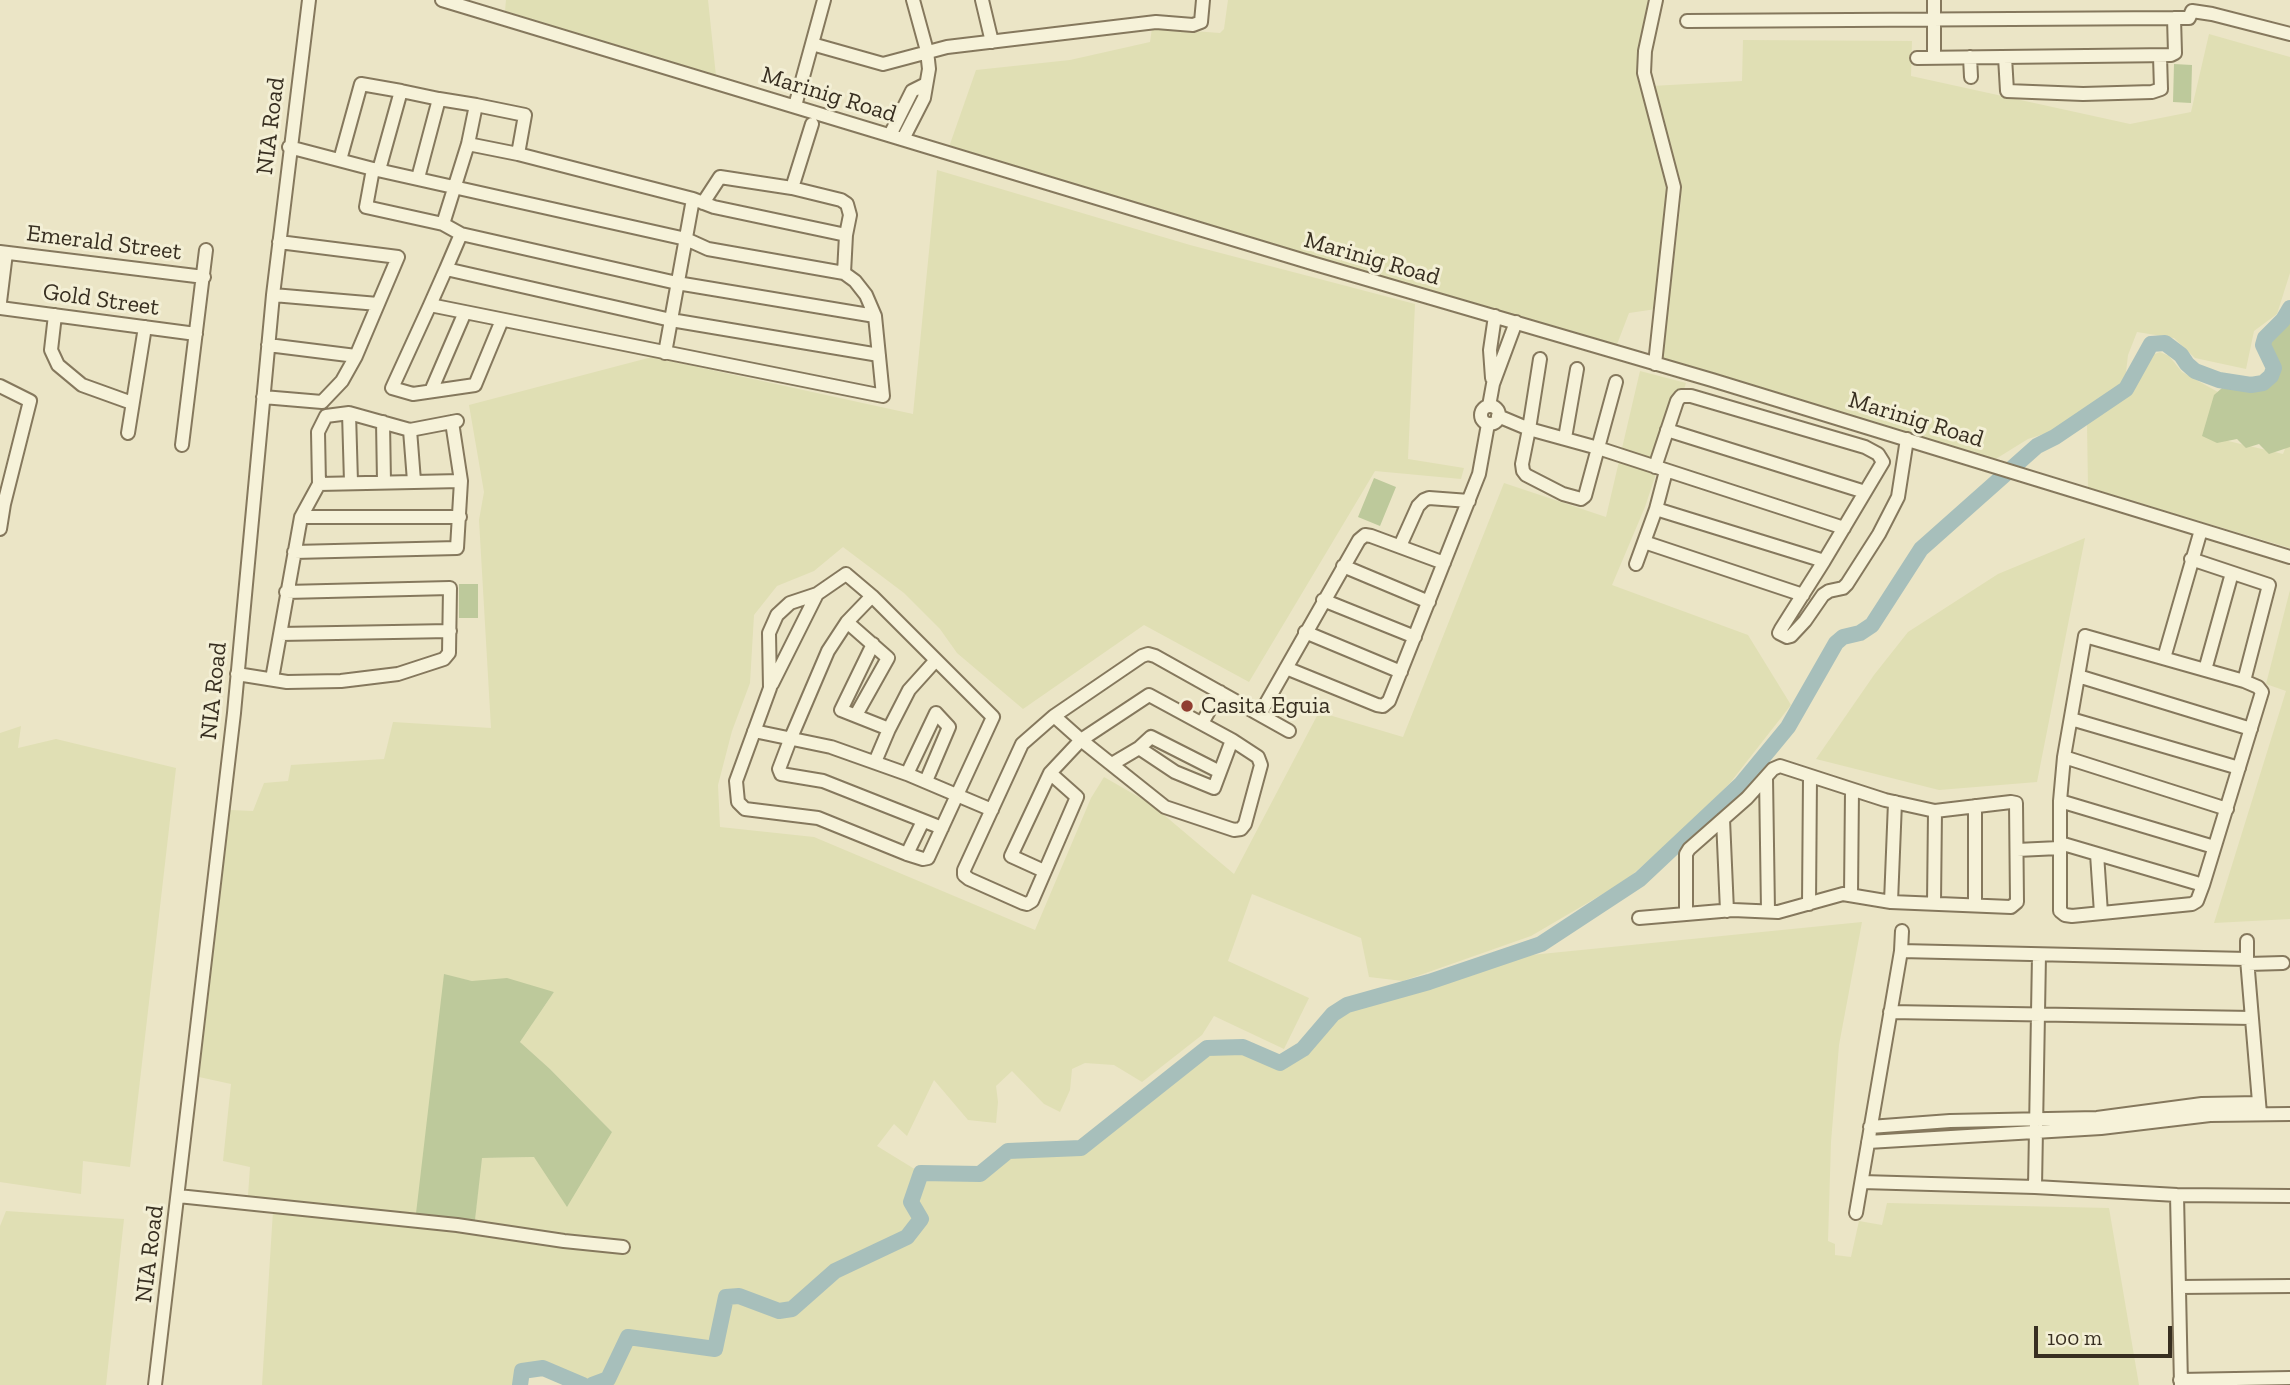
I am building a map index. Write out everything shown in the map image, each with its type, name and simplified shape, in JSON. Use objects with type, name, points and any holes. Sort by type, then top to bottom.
[{"type":"street","name":"NIA Road","points":[[155,1385],[237,674],[289,148],[309,0]]},
{"type":"street","name":"Marinig Road","points":[[442,0],[1315,264],[2021,473],[2290,557]]},
{"type":"street","points":[[795,106],[824,0]]},
{"type":"street","points":[[896,137],[912,91],[924,85],[929,69],[914,0]]},
{"type":"street","points":[[982,0],[992,43]]},
{"type":"street","points":[[812,44],[883,64],[927,51],[1156,22],[1193,25],[1201,22],[1203,0]]},
{"type":"street","points":[[1656,0],[1644,74],[1674,187],[1656,364]]},
{"type":"street","points":[[1934,0],[1934,57]]},
{"type":"street","points":[[1687,21],[2189,18],[2192,6],[2212,14],[2290,34]]},
{"type":"street","points":[[1917,58],[2160,56],[2175,53],[2174,18]]},
{"type":"street","points":[[2005,57],[2007,91],[2083,94],[2152,92],[2161,89],[2160,56]]},
{"type":"street","points":[[1970,57],[1971,77]]},
{"type":"street","points":[[340,160],[361,84],[525,115],[518,154]]},
{"type":"street","points":[[401,91],[366,207],[443,224],[461,234],[677,283],[876,316]]},
{"type":"street","points":[[418,178],[439,99]]},
{"type":"street","points":[[443,224],[456,188],[476,106]]},
{"type":"street","points":[[792,188],[812,124]]},
{"type":"street","points":[[468,144],[518,154],[714,207],[846,235]]},
{"type":"street","points":[[289,148],[686,239],[708,248],[844,273],[855,281],[866,295],[876,316],[883,396],[430,305]]},
{"type":"street","points":[[665,353],[686,239],[698,201],[720,177],[792,188],[847,204],[850,215],[844,273]]},
{"type":"street","points":[[461,234],[392,388],[413,394],[475,386],[502,320]]},
{"type":"street","points":[[263,397],[322,402],[342,381],[398,257],[279,242]]},
{"type":"street","points":[[182,445],[206,250]]},
{"type":"street","points":[[0,302],[3,252]]},
{"type":"street","name":"Emerald Street","points":[[3,252],[204,277]]},
{"type":"street","points":[[446,269],[671,320],[879,355]]},
{"type":"street","points":[[273,295],[378,304]]},
{"type":"street","name":"Gold Street","points":[[0,308],[196,334]]},
{"type":"street","points":[[431,391],[465,312]]},
{"type":"street","points":[[55,315],[51,350],[58,365],[82,385],[132,403]]},
{"type":"street","points":[[1286,668],[1383,706],[1389,701],[1479,474],[1492,415],[1490,350],[1495,316]]},
{"type":"street","points":[[1493,384],[1516,322]]},
{"type":"street","points":[[128,433],[145,327]]},
{"type":"street","points":[[268,345],[355,356]]},
{"type":"street","points":[[1539,359],[1522,471],[1573,498],[1581,499],[1585,496],[1616,382]]},
{"type":"street","points":[[1565,438],[1577,369]]},
{"type":"street","points":[[0,386],[30,401],[7,468],[0,529]]},
{"type":"street","points":[[1636,564],[1656,509],[1667,430],[1681,396],[1690,396],[1865,447],[1878,454],[1883,462],[1781,629],[1779,633],[1782,636],[1791,636],[1823,595],[1847,584],[1879,534],[1898,497],[1907,439]]},
{"type":"street","points":[[272,680],[286,592],[294,552],[301,517],[319,484],[318,432],[326,416],[349,413],[410,430],[454,421],[461,481],[457,548],[294,552]]},
{"type":"street","points":[[349,413],[351,482]]},
{"type":"street","points":[[1492,415],[1844,528]]},
{"type":"street","points":[[383,422],[384,482]]},
{"type":"street","points":[[410,430],[414,481]]},
{"type":"street","points":[[1667,430],[1865,492]]},
{"type":"street","points":[[319,484],[461,481]]},
{"type":"street","points":[[1400,546],[1418,506],[1424,500],[1469,501]]},
{"type":"street","points":[[1656,509],[1824,561]]},
{"type":"street","points":[[301,517],[460,517]]},
{"type":"street","points":[[2164,658],[2201,530]]},
{"type":"street","points":[[1260,714],[1359,540],[1364,536],[1371,536],[1444,564]]},
{"type":"street","points":[[1644,542],[1803,595]]},
{"type":"street","points":[[2191,559],[2269,585],[2244,681]]},
{"type":"street","points":[[1343,566],[1429,601]]},
{"type":"street","points":[[2205,670],[2232,573]]},
{"type":"street","points":[[770,688],[769,633],[777,615],[790,603],[817,594],[846,574],[872,596],[993,717],[928,858],[907,854],[818,818],[740,806],[736,781],[770,688],[817,594]]},
{"type":"street","points":[[237,674],[288,682],[341,681],[398,674],[448,657],[450,588],[286,592]]},
{"type":"street","points":[[872,596],[848,622],[828,651],[779,769],[781,774],[823,781],[942,828]]},
{"type":"street","points":[[1323,600],[1415,636]]},
{"type":"street","points":[[848,622],[888,658],[856,715]]},
{"type":"street","points":[[280,634],[450,631]]},
{"type":"street","points":[[1306,632],[1401,672]]},
{"type":"street","points":[[2085,636],[2164,658],[2244,681],[2258,687],[2262,692],[2197,901],[2192,904],[2065,915],[2060,911],[2060,801],[2064,757],[2085,636]]},
{"type":"street","points":[[873,644],[841,710],[889,729]]},
{"type":"street","points":[[1050,773],[1077,797],[1031,901],[1027,904],[964,875],[1022,744],[1054,716],[1148,654],[1289,731]]},
{"type":"street","points":[[875,762],[909,690],[936,660]]},
{"type":"street","points":[[2078,676],[2251,729]]},
{"type":"street","points":[[1202,723],[1220,692]]},
{"type":"street","points":[[1044,871],[1011,856],[1050,773],[1081,740],[1149,695],[1232,740],[1261,761],[1245,824],[1241,829],[1234,830],[1165,807],[1081,740],[1054,716]]},
{"type":"street","points":[[907,774],[934,711],[949,727],[926,781]]},
{"type":"street","points":[[2071,719],[2239,768]]},
{"type":"street","points":[[754,732],[831,747],[926,781],[992,810]]},
{"type":"street","points":[[1112,764],[1139,748],[1151,737],[1220,772]]},
{"type":"street","points":[[1139,748],[1175,772],[1214,788],[1232,740]]},
{"type":"street","points":[[2064,757],[2227,809]]},
{"type":"street","points":[[1639,918],[1727,911],[1778,912],[1833,896],[1851,895],[1891,902],[2011,907],[2015,905],[2015,803],[1935,811],[1895,803],[1780,766],[1689,849],[1686,855],[1686,914]]},
{"type":"street","points":[[1809,904],[1810,776]]},
{"type":"street","points":[[1766,777],[1768,911]]},
{"type":"street","points":[[1851,895],[1852,790]]},
{"type":"street","points":[[2060,801],[2214,848]]},
{"type":"street","points":[[1891,902],[1895,803]]},
{"type":"street","points":[[1975,806],[1975,905]]},
{"type":"street","points":[[1934,903],[1935,811]]},
{"type":"street","points":[[1723,818],[1727,911]]},
{"type":"street","points":[[907,854],[923,821]]},
{"type":"street","points":[[2017,850],[2060,846],[2203,885]]},
{"type":"street","points":[[2097,854],[2101,913]]},
{"type":"street","points":[[1856,1213],[1902,932]]},
{"type":"street","points":[[2247,942],[2260,1108]]},
{"type":"street","points":[[1901,951],[2283,963]]},
{"type":"street","points":[[2035,1187],[2039,955]]},
{"type":"street","points":[[1889,1012],[2252,1018]]},
{"type":"street","points":[[1870,1126],[2035,1124],[2101,1128],[2260,1108],[2290,1114]]},
{"type":"street","points":[[1868,1142],[2035,1124]]},
{"type":"street","points":[[1862,1182],[2035,1187],[2177,1195],[2290,1196]]},
{"type":"street","points":[[2177,1195],[2180,1383],[2290,1378]]},
{"type":"street","points":[[178,1196],[457,1225],[623,1247]]},
{"type":"street","points":[[2179,1287],[2290,1286]]},
{"type":"green space","points":[[506,0],[708,0],[716,76],[505,11]]},
{"type":"green space","points":[[1228,0],[1651,0],[1639,73],[1668,176],[1669,189],[1656,309],[1629,313],[1616,347],[949,147],[976,70],[1070,60],[1150,42],[1152,28],[1220,33],[1224,29]]},
{"type":"green space","points":[[2209,34],[2290,57],[2290,273],[2277,314],[2254,331],[2246,369],[2195,358],[2174,338],[2137,332],[2128,355],[2125,381],[2072,425],[2028,439],[1994,460],[1662,361],[1681,200],[1680,179],[1652,86],[1742,81],[1743,40],[1912,41],[1911,76],[2130,124],[2191,112]]},
{"type":"green space","points":[[2174,64],[2192,65],[2191,103],[2173,102]]},
{"type":"green space","points":[[937,170],[1190,245],[1415,304],[1408,459],[1464,468],[1461,479],[1375,471],[1249,682],[1144,625],[1023,709],[957,653],[940,629],[904,593],[843,547],[814,571],[777,586],[754,615],[750,683],[732,731],[718,785],[720,827],[814,837],[1035,930],[1091,798],[1104,777],[1151,804],[1234,874],[1319,712],[1403,737],[1504,483],[1606,517],[1640,371],[1686,383],[1645,507],[1612,585],[1748,635],[1791,705],[1730,783],[1689,825],[1625,881],[1531,936],[1403,981],[1369,977],[1361,938],[1252,894],[1228,961],[1309,998],[1284,1049],[1214,1016],[1202,1035],[1142,1082],[1114,1065],[1085,1063],[1072,1069],[1070,1090],[1060,1112],[1044,1104],[1012,1071],[996,1086],[996,1123],[968,1120],[934,1080],[907,1136],[894,1124],[877,1146],[921,1173],[980,1174],[1008,1151],[1081,1148],[1207,1048],[1243,1047],[1280,1063],[1303,1049],[1333,1014],[1385,1002],[1521,956],[1862,922],[1839,1045],[1831,1142],[1828,1241],[1835,1244],[1835,1255],[1851,1257],[1859,1221],[1882,1225],[1887,1203],[2109,1208],[2139,1385],[583,1385],[543,1368],[522,1371],[520,1385],[262,1385],[273,1211],[247,1209],[250,1167],[223,1161],[231,1084],[199,1077],[230,810],[253,811],[264,783],[288,781],[291,765],[384,759],[393,722],[491,728],[479,520],[484,492],[469,405],[652,357],[913,414]],"holes":[[[444,975],[554,992],[520,1042],[612,1132],[534,1157],[481,1158],[474,1229]]]},
{"type":"green space","points":[[2290,322],[2290,447],[2269,454],[2259,444],[2246,448],[2237,439],[2217,443],[2202,436],[2214,395],[2222,388],[2253,392],[2276,380],[2281,366],[2269,346],[2269,341]]},
{"type":"green space","points":[[2160,352],[2169,356],[2182,372],[2218,392],[2207,436],[2283,454],[2290,436],[2290,548],[2088,488],[2087,423],[2131,391],[2152,355]]},
{"type":"green space","points":[[1374,478],[1396,487],[1380,526],[1358,517]]},
{"type":"green space","points":[[2085,538],[2037,782],[1939,790],[1816,759],[1874,675],[1908,632],[1998,574]]},
{"type":"green space","points":[[459,584],[478,584],[478,618],[459,618]]},
{"type":"green space","points":[[2290,590],[2290,919],[2214,923],[2286,691],[2266,684]]},
{"type":"green space","points":[[21,726],[18,748],[56,739],[176,768],[130,1167],[83,1161],[81,1194],[0,1182],[0,733]]},
{"type":"green space","points":[[444,974],[472,981],[507,978],[554,992],[520,1042],[612,1132],[567,1207],[534,1157],[482,1158],[474,1229],[415,1222]]},
{"type":"green space","points":[[6,1211],[124,1219],[106,1385],[0,1385],[0,1226]]},
{"type":"waterway","points":[[592,1385],[608,1379],[628,1337],[715,1349],[726,1297],[739,1296],[779,1311],[792,1309],[835,1271],[907,1237],[921,1219],[911,1202],[921,1173],[980,1174],[1008,1151],[1081,1148],[1207,1048],[1243,1047],[1280,1063],[1303,1049],[1333,1014],[1347,1005],[1429,982],[1541,944],[1640,879],[1741,784],[1788,727],[1836,643],[1843,637],[1860,633],[1872,625],[1921,549],[2037,446],[2055,437],[2126,389],[2151,344],[2165,343],[2181,355],[2195,371],[2219,380],[2251,385],[2263,383],[2271,376],[2274,368],[2263,345],[2265,338],[2283,320],[2290,308]]},
{"type":"waterway","points":[[520,1385],[522,1371],[543,1368],[583,1385]]},
{"type":"place","name":"Casita Eguia","points":[[1187,706]]}]
